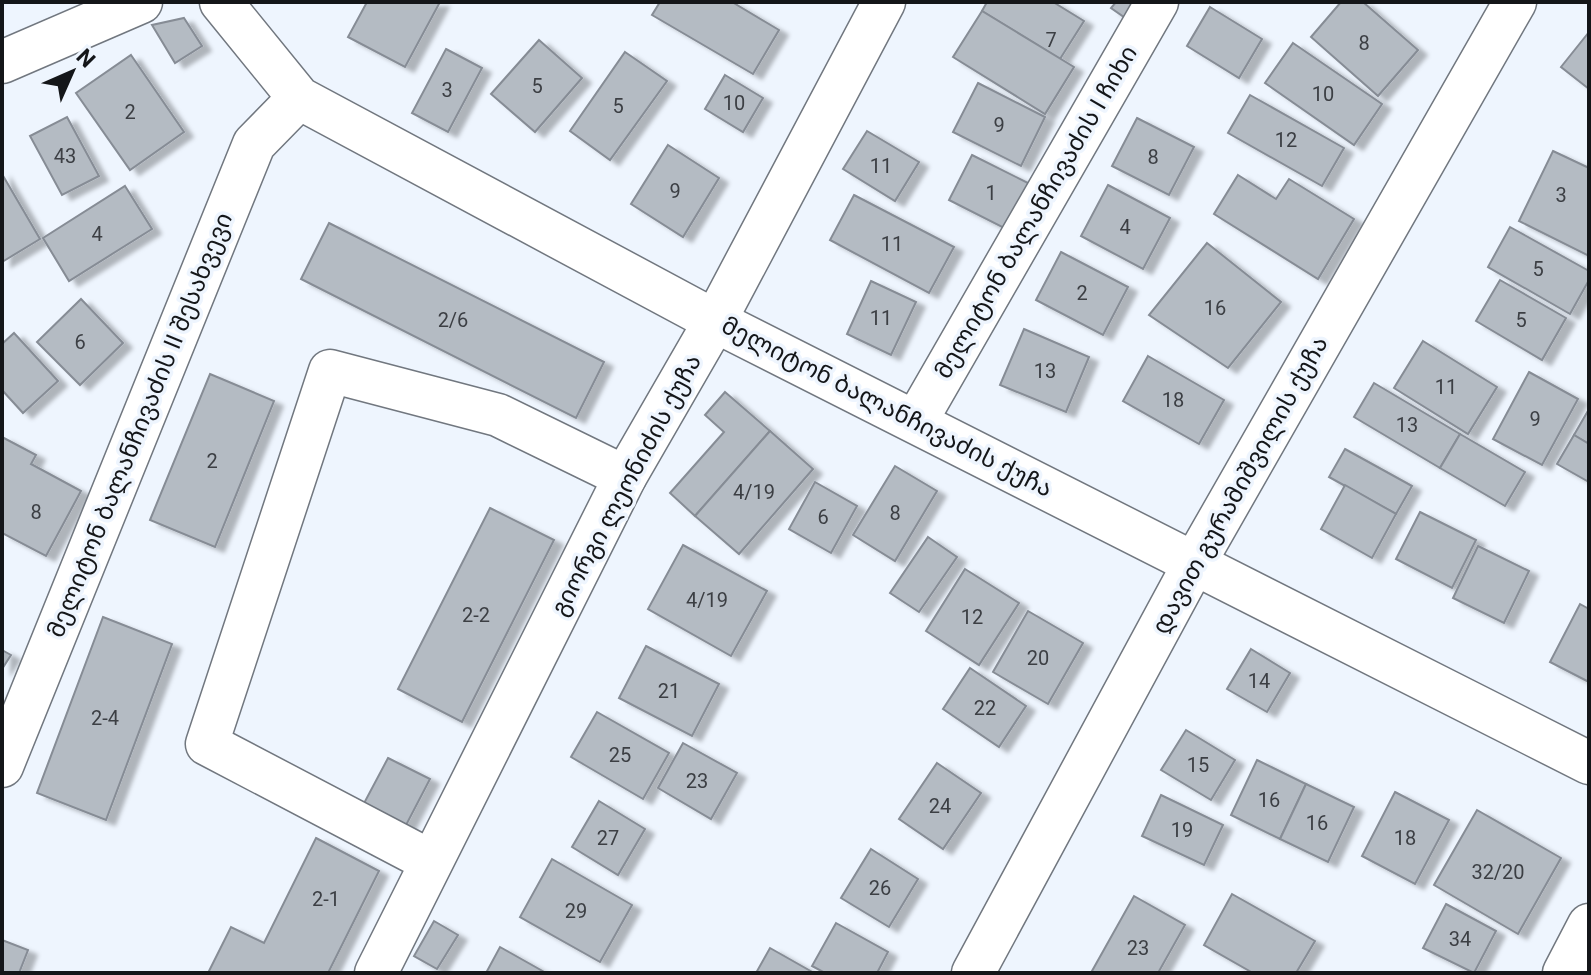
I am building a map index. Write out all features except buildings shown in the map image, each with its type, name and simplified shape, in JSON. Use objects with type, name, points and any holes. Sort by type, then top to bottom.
[{"type":"street","points":[[2,62],[141,2]]},
{"type":"street","name":"მელიტონ ბალანჩივაძის ქუჩა","points":[[221,2],[299,98],[715,321],[1589,763]]},
{"type":"street","name":"გიორგი ლეონიძის ქუჩა","points":[[376,973],[625,477],[715,321],[884,2]]},
{"type":"street","name":"მელიტონ ბალანჩივაძის I ჩიხი","points":[[916,421],[1157,2]]},
{"type":"street","name":"დავით გურამიშვილის ქუჩა","points":[[973,973],[1195,562],[1515,2]]},
{"type":"street","name":"მელიტონ ბალანჩივაძის II შესახვევი","points":[[2,766],[254,144],[299,98]]},
{"type":"street","points":[[430,861],[207,744],[330,371],[498,415],[625,477]]},
{"type":"street","points":[[1564,973],[1589,925]]}]
